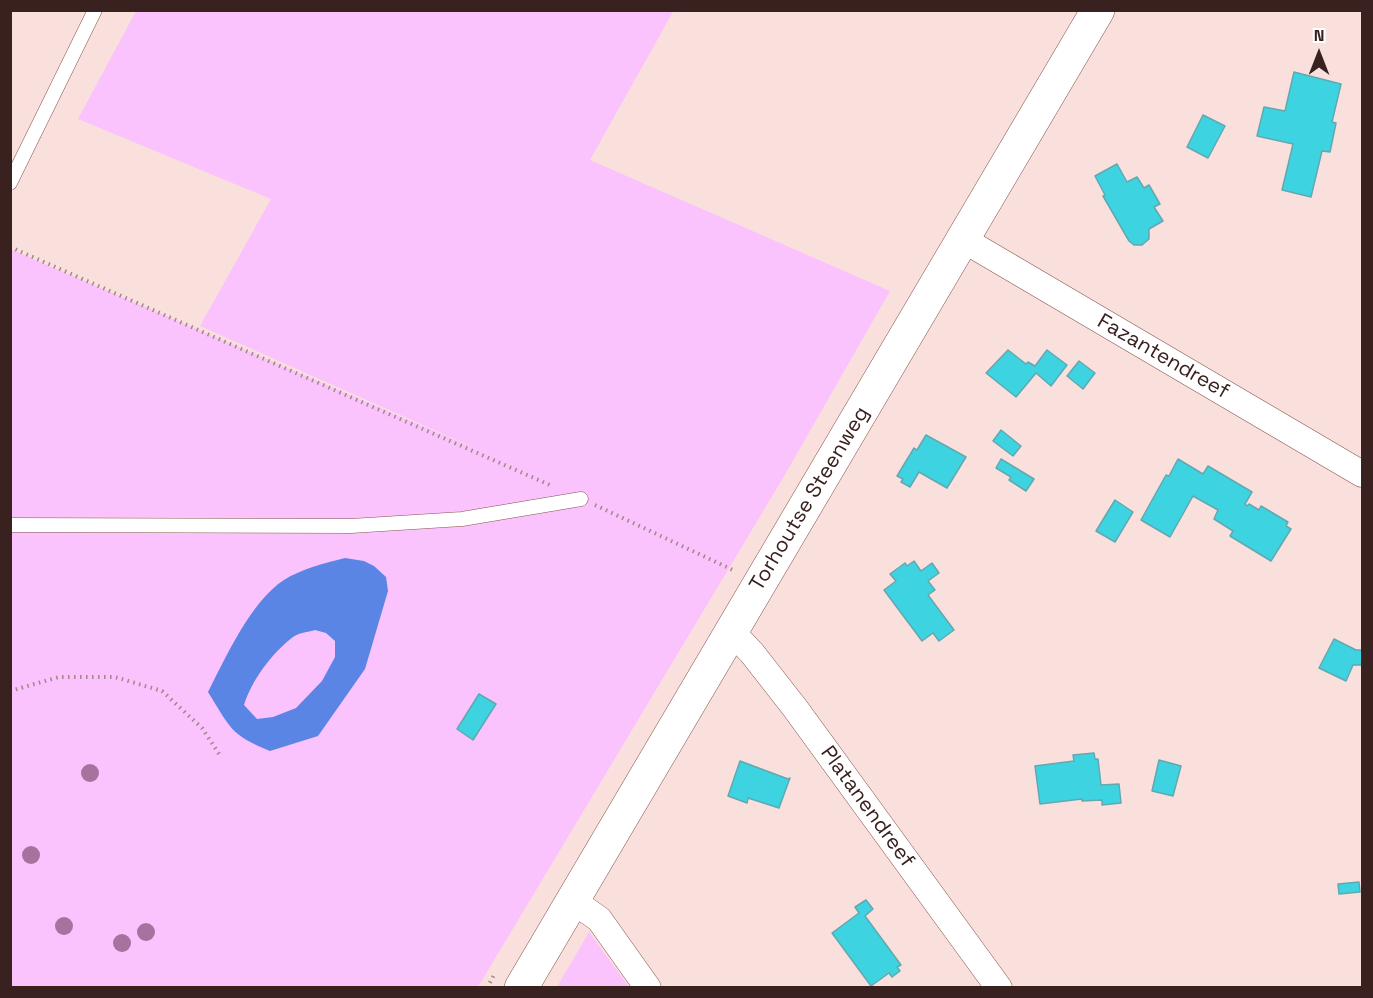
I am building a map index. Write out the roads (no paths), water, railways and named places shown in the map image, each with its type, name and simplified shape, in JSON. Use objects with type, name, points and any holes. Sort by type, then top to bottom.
[{"type":"main road","name":"Torhoutse Steenweg","points":[[521,987],[1098,10]]},
{"type":"street","name":"Fazantendreef","points":[[964,240],[1362,474]]},
{"type":"street","name":"Platanendreef","points":[[731,631],[752,653],[795,708],[999,987]]},
{"type":"street","points":[[573,900],[599,919],[648,987]]},
{"type":"lane","points":[[10,183],[95,10]]},
{"type":"lane","points":[[10,525],[351,526],[462,519],[581,499]]},
{"type":"water","points":[[345,558],[364,561],[374,566],[386,577],[388,591],[365,669],[318,736],[270,751],[247,740],[232,729],[208,692],[240,631],[272,589],[298,573]],"holes":[[[315,630],[326,633],[335,641],[335,657],[322,681],[296,708],[273,717],[257,719],[244,705],[257,677],[270,659],[295,636]]]}]
